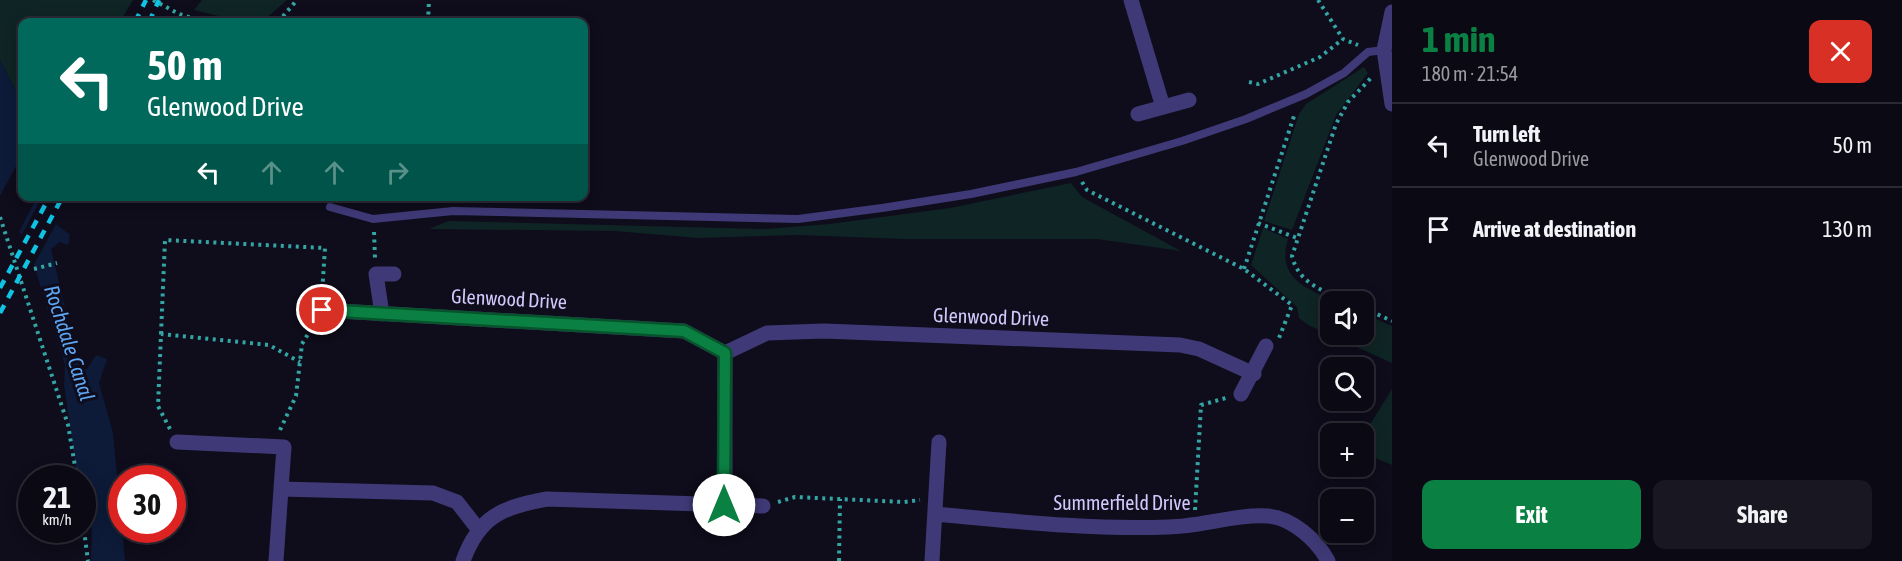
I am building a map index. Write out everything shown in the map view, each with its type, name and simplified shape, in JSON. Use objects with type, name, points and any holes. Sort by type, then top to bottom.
[{"type":"street","points":[[1131,0],[1163,107]]},
{"type":"street","points":[[1392,12],[1384,50],[1392,104]]},
{"type":"street","points":[[1137,114],[1189,100]]},
{"type":"street","points":[[382,314],[371,274],[394,274]]},
{"type":"street","name":"Glenwood Drive","points":[[322,310],[684,331],[725,353],[767,333],[824,331],[1180,345],[1198,349],[1254,374]]},
{"type":"street","points":[[1241,394],[1254,374],[1266,346]]},
{"type":"street","points":[[724,505],[725,353]]},
{"type":"street","points":[[177,442],[284,447],[276,561]]},
{"type":"street","points":[[932,561],[939,442]]},
{"type":"street","points":[[281,489],[433,493],[457,502],[478,529]]},
{"type":"street","points":[[463,561],[478,529],[513,505],[547,499],[763,506]]},
{"type":"street","name":"Summerfield Drive","points":[[935,506],[1062,525],[1168,528],[1269,516],[1297,528],[1322,549],[1328,561]]},
{"type":"lane","points":[[330,207],[373,219],[453,211],[798,219],[971,194],[1076,172],[1182,141],[1291,100],[1344,73],[1368,52],[1384,50]]},
{"type":"path","points":[[153,0],[178,14],[192,18]]},
{"type":"path","points":[[281,18],[297,0]]},
{"type":"path","points":[[428,18],[429,0]]},
{"type":"path","points":[[1249,82],[1258,84],[1279,75],[1320,57],[1342,42],[1343,39],[1318,0]]},
{"type":"path","points":[[1325,291],[1304,281],[1295,268],[1292,256],[1297,238],[1307,217],[1336,124],[1348,102],[1370,79],[1387,76]]},
{"type":"path","points":[[1244,269],[1295,111],[1291,100]]},
{"type":"path","points":[[1076,172],[1087,190],[1244,269],[1292,305],[1277,341],[1266,346]]},
{"type":"path","points":[[0,217],[68,425],[75,465]]},
{"type":"path","points":[[371,274],[373,219]]},
{"type":"path","points":[[1258,223],[1297,238]]},
{"type":"path","points":[[177,442],[158,406],[165,240],[325,248],[322,310],[302,344],[296,396],[272,447]]},
{"type":"path","points":[[34,269],[57,263]]},
{"type":"path","points":[[1374,313],[1392,321]]},
{"type":"path","points":[[161,334],[269,345],[300,362]]},
{"type":"path","points":[[1194,525],[1201,405],[1241,394]]},
{"type":"path","points":[[763,506],[795,497],[904,502],[935,506]]},
{"type":"path","points":[[839,561],[840,499]]},
{"type":"path","points":[[86,543],[88,561]]},
{"type":"green space","points":[[0,0],[133,0],[122,18],[18,18],[18,95],[0,60]]},
{"type":"green space","points":[[202,0],[287,0],[267,18],[227,18],[194,10]]},
{"type":"green space","points":[[1364,67],[1368,73],[1336,115],[1292,230],[1264,221],[1299,114],[1306,104]]},
{"type":"green space","points":[[1071,183],[1082,197],[1181,251],[1097,239],[904,239],[797,235],[699,238],[614,231],[429,229],[448,221],[765,229],[829,224],[950,208]]},
{"type":"green space","points":[[1263,228],[1288,239],[1285,252],[1290,272],[1296,280],[1320,295],[1320,330],[1299,318],[1297,307],[1251,265]]},
{"type":"green space","points":[[1374,318],[1392,326],[1392,363],[1352,345],[1374,345]]},
{"type":"green space","points":[[1392,389],[1392,465],[1374,457],[1374,423],[1371,423]]},
{"type":"water","name":"Rochdale Canal","points":[[0,60],[18,95],[18,201],[44,201],[56,224],[70,235],[68,245],[60,242],[51,249],[78,362],[83,369],[87,369],[96,355],[107,359],[99,383],[113,433],[116,465],[108,465],[108,543],[123,543],[125,561],[91,561],[92,543],[96,543],[96,465],[75,465],[64,384],[65,365],[29,249],[0,196]]},
{"type":"pier","points":[[18,162],[18,201],[35,201],[18,234],[0,202],[0,196]]},
{"type":"pier","points":[[40,201],[44,201],[56,224],[32,268],[20,238]]},
{"type":"railway","points":[[137,18],[146,0]]},
{"type":"railway","points":[[151,18],[159,0]]},
{"type":"railway","points":[[0,288],[47,201]]},
{"type":"railway","points":[[0,313],[60,201]]},
{"type":"route","points":[[322,310],[684,331],[725,353],[724,505]]}]
